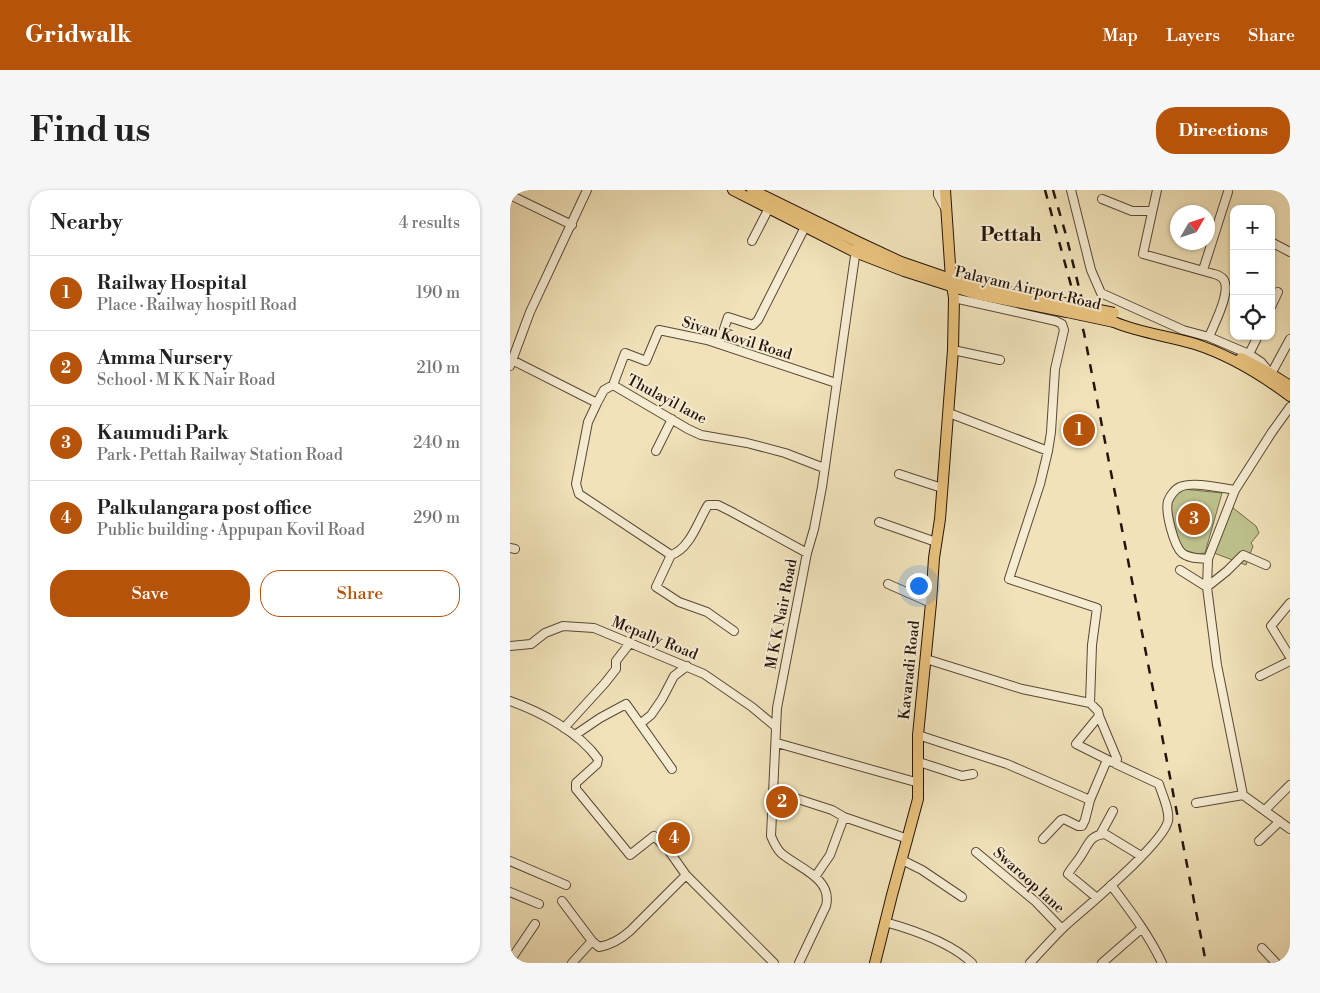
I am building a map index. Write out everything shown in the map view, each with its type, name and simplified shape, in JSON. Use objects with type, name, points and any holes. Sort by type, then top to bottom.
[{"type":"main road","name":"Palayam Airport Road","points":[[733,190],[805,227],[951,281],[976,294],[1068,308]]},
{"type":"main road","name":"Palayam Airport Road","points":[[752,190],[856,247]]},
{"type":"main road","points":[[946,197],[949,252],[945,257],[951,281]]},
{"type":"main road","name":"Kavaradi Road","points":[[876,963],[918,799],[920,782],[918,735],[949,413],[953,350],[954,298],[951,281],[954,260],[949,252]]},
{"type":"main road","name":"Palayam Airport Road","points":[[951,281],[987,287],[1068,308]]},
{"type":"main road","points":[[1068,308],[1114,318]]},
{"type":"main road","name":"Palayam Airport Road","points":[[1114,318],[1205,340],[1271,374],[1290,386]]},
{"type":"main road","name":"Palayam Airport Road","points":[[1114,318],[1128,328],[1168,337],[1216,352],[1268,380],[1290,396]]},
{"type":"street","points":[[588,190],[530,312],[511,362],[597,403]]},
{"type":"street","points":[[938,190],[938,195],[946,197]]},
{"type":"street","points":[[1070,190],[1091,270],[1101,293],[1183,330],[1209,337],[1250,354],[1262,362],[1271,374],[1290,339]]},
{"type":"street","points":[[1157,190],[1143,254],[1203,270],[1221,276],[1225,281],[1226,290],[1223,303],[1209,337]]},
{"type":"street","points":[[1203,270],[1228,192]]},
{"type":"street","points":[[510,195],[572,224]]},
{"type":"street","points":[[1102,199],[1132,211],[1152,211]]},
{"type":"street","points":[[752,240],[769,208]]},
{"type":"street","points":[[719,344],[728,317],[753,325],[758,320],[805,227]]},
{"type":"street","points":[[1275,244],[1290,252]]},
{"type":"street","name":"M K K Nair Road","points":[[799,963],[828,899],[826,888],[815,876],[783,854],[776,847],[770,836],[777,743],[776,727],[780,688],[807,553],[814,529],[856,247]]},
{"type":"street","points":[[1275,298],[1278,292]]},
{"type":"street","points":[[954,298],[1056,321],[1062,324],[1064,330],[1054,369],[1051,432],[1048,451],[1040,484],[1009,579],[1097,608],[1093,635],[1090,703]]},
{"type":"street","name":"Sivan Kovil Road","points":[[613,385],[625,353],[646,361],[659,330],[719,344],[836,383]]},
{"type":"street","points":[[1250,354],[1256,340]]},
{"type":"street","points":[[953,350],[1000,360]]},
{"type":"street","name":"Thulayil lane","points":[[672,555],[579,494],[576,484],[588,422],[604,390],[613,385],[688,429],[701,434],[747,442],[785,453],[824,468]]},
{"type":"street","points":[[1243,795],[1217,665],[1207,587],[1208,559],[1235,490],[1290,407]]},
{"type":"street","points":[[949,413],[1048,451]]},
{"type":"street","points":[[656,451],[672,419]]},
{"type":"street","points":[[899,474],[942,488]]},
{"type":"street","points":[[1208,559],[1188,557],[1182,553],[1176,544],[1168,502],[1172,493],[1180,487],[1189,485],[1235,490]]},
{"type":"street","points":[[734,631],[707,612],[679,602],[656,587],[672,555],[681,550],[708,505],[713,504],[732,512],[807,553]]},
{"type":"street","points":[[879,522],[936,542]]},
{"type":"street","points":[[1207,587],[1223,575],[1243,555],[1266,565]]},
{"type":"street","points":[[1180,570],[1207,587]]},
{"type":"street","points":[[888,584],[931,603]]},
{"type":"street","points":[[1260,676],[1290,659],[1271,626],[1290,603]]},
{"type":"street","name":"Mepally Road","points":[[510,646],[530,644],[545,633],[563,626],[594,628],[704,674],[752,707],[776,727]]},
{"type":"street","points":[[564,728],[605,683],[616,668],[616,661],[630,643]]},
{"type":"street","points":[[926,659],[1022,689],[1090,703],[1098,711],[1117,759],[1116,764]]},
{"type":"street","points":[[640,724],[651,715],[674,676],[687,666]]},
{"type":"street","points":[[510,701],[564,728],[592,750],[598,759],[597,764],[576,783],[576,789],[630,855],[654,836],[669,851],[686,875],[774,963]]},
{"type":"street","points":[[575,735],[600,718],[626,704],[672,769]]},
{"type":"street","points":[[1030,963],[1062,929],[1157,840],[1169,818],[1159,784],[1076,744],[1099,716]]},
{"type":"street","points":[[918,735],[1007,764],[1090,800]]},
{"type":"street","points":[[777,743],[920,782]]},
{"type":"street","points":[[1043,839],[1064,819],[1082,826],[1090,800],[1107,760]]},
{"type":"street","points":[[919,762],[962,776],[973,774]]},
{"type":"street","points":[[1265,810],[1290,785]]},
{"type":"street","points":[[773,791],[908,838]]},
{"type":"street","points":[[1196,803],[1243,795],[1290,829]]},
{"type":"street","points":[[1097,898],[1068,874],[1083,853],[1087,843],[1100,834],[1113,811]]},
{"type":"street","points":[[815,876],[830,855],[844,817]]},
{"type":"street","points":[[1259,841],[1276,825],[1278,820]]},
{"type":"street","points":[[1100,834],[1110,836],[1141,856]]},
{"type":"street","name":"Swaroop lane","points":[[976,852],[1036,902],[1062,929]]},
{"type":"street","points":[[902,860],[922,870],[962,897]]},
{"type":"street","points":[[510,861],[566,885]]},
{"type":"street","points":[[562,901],[592,941],[599,947],[622,938],[686,875]]},
{"type":"street","points":[[1111,885],[1142,929],[1162,963]]},
{"type":"street","points":[[510,892],[539,904]]},
{"type":"street","points":[[885,922],[904,927],[943,943],[956,950],[972,963]]},
{"type":"street","points":[[510,961],[535,924]]},
{"type":"street","points":[[1102,963],[1142,929]]},
{"type":"street","points":[[572,963],[592,941]]},
{"type":"street","points":[[1262,948],[1276,963]]},
{"type":"green space","points":[[1183,489],[1222,493],[1205,553],[1197,554],[1184,550],[1176,537],[1170,502],[1176,492]]},
{"type":"green space","points":[[1232,507],[1256,526],[1259,533],[1251,543],[1253,546],[1246,565],[1214,553]]},
{"type":"railway","points":[[1045,190],[1084,333],[1206,963]]},
{"type":"railway","points":[[1053,190],[1083,304]]},
{"type":"place","name":"Railway Hospital","points":[[1079,430]]},
{"type":"place","name":"Kaumudi Park","points":[[1194,519]]},
{"type":"place","name":"Amma Nursery","points":[[782,802]]},
{"type":"place","name":"Palkulangara post office","points":[[674,838]]},
{"type":"district","name":"Pettah","points":[[1011,234]]}]
